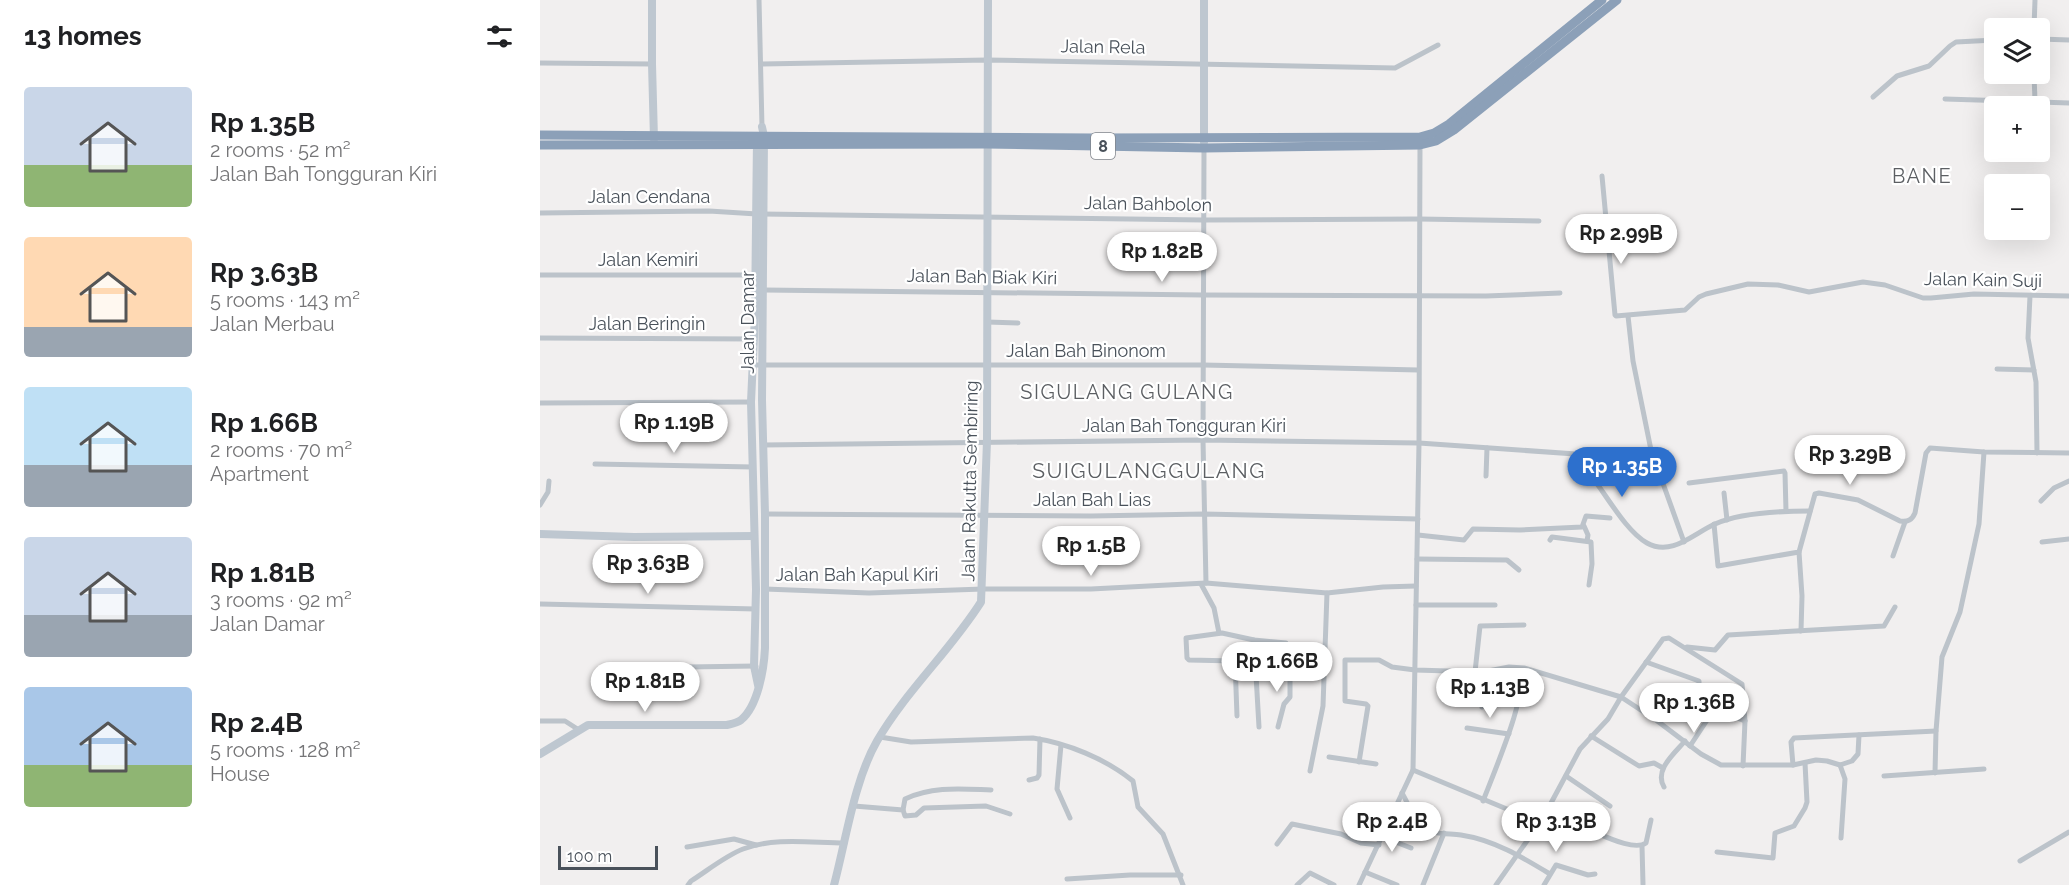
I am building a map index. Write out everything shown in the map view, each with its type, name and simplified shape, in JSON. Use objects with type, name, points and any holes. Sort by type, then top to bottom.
[{"type":"highway","name":"8","points":[[1420,141],[1449,124],[1602,0]]},
{"type":"highway","name":"8","points":[[540,145],[761,137],[1204,143],[1436,141],[1454,130],[1617,0]]},
{"type":"highway","name":"8","points":[[540,135],[654,141]]},
{"type":"street","points":[[652,0],[651,64],[654,141]]},
{"type":"street","points":[[759,0],[761,137]]},
{"type":"street","name":"Jalan Rakutta Sembiring","points":[[834,885],[865,767],[880,737],[981,602],[987,441],[988,0]]},
{"type":"street","points":[[1204,0],[1203,584],[1214,608],[1219,633]]},
{"type":"street","points":[[2034,18],[2035,0]]},
{"type":"street","points":[[2050,39],[2069,40]]},
{"type":"street","points":[[1873,97],[1897,76],[1929,66],[1956,42],[1984,41]]},
{"type":"street","name":"Jalan Rela","points":[[761,64],[987,60],[1395,68],[1438,45]]},
{"type":"street","points":[[540,63],[651,64]]},
{"type":"street","points":[[1945,99],[1984,100]]},
{"type":"street","points":[[2050,102],[2069,103]]},
{"type":"street","name":"Jalan Damar","points":[[758,686],[754,666],[756,609],[751,402],[754,339],[764,290],[760,214],[761,137]]},
{"type":"street","points":[[1359,885],[1413,770],[1418,535],[1420,141]]},
{"type":"street","points":[[1602,176],[1615,315],[1628,315],[1633,361],[1655,467],[1684,542]]},
{"type":"street","name":"Jalan Cendana","points":[[540,213],[709,211],[760,214]]},
{"type":"street","name":"Jalan Damar","points":[[540,754],[588,725],[727,725],[740,721],[751,707],[764,666],[764,364],[755,275],[760,214]]},
{"type":"street","name":"Jalan Bahbolon","points":[[760,214],[1204,220],[1539,221]]},
{"type":"street","points":[[1583,218],[1605,217]]},
{"type":"street","name":"Jalan Kemiri","points":[[540,275],[755,275]]},
{"type":"street","name":"Jalan Kain Suji","points":[[1628,315],[1684,310],[1706,294],[1748,284],[1778,285],[1809,292],[1863,282],[1885,285],[1923,298],[1958,294],[2069,296]]},
{"type":"street","name":"Jalan Bah Biak Kiri","points":[[764,290],[1203,295],[1486,296],[1560,293]]},
{"type":"street","points":[[2030,296],[2028,338],[2036,382],[2037,453]]},
{"type":"street","points":[[987,322],[1018,323]]},
{"type":"street","name":"Jalan Beringin","points":[[540,339],[754,339]]},
{"type":"street","name":"Jalan Bah Binonom","points":[[754,365],[1203,365],[1418,370]]},
{"type":"street","points":[[1997,369],[2034,370]]},
{"type":"street","points":[[540,404],[751,402]]},
{"type":"street","points":[[639,436],[642,435],[642,403]]},
{"type":"street","name":"Jalan Bah Tongguran Kiri","points":[[763,445],[1203,440],[1419,443],[1604,456]]},
{"type":"street","points":[[1893,556],[1905,522],[1912,519],[1915,513],[1928,450],[1937,447],[1984,452],[2069,453]]},
{"type":"street","points":[[1486,477],[1487,448]]},
{"type":"street","points":[[1935,773],[1942,657],[1960,612],[1979,524],[1984,452]]},
{"type":"street","points":[[595,464],[753,467]]},
{"type":"street","points":[[1689,483],[1784,471],[1786,511]]},
{"type":"street","points":[[1592,477],[1635,533],[1647,543],[1659,546],[1684,542],[1727,520],[1786,511],[1810,511]]},
{"type":"street","points":[[540,505],[548,492],[549,481]]},
{"type":"street","points":[[2042,501],[2054,488],[2069,481]]},
{"type":"street","points":[[1725,493],[1727,520]]},
{"type":"street","points":[[1801,631],[1802,596],[1799,552],[1815,494],[1858,500],[1905,522]]},
{"type":"street","name":"Jalan Bah Lias","points":[[765,514],[1092,516],[1204,514],[1418,519]]},
{"type":"street","points":[[1587,541],[1588,535],[1584,526],[1586,516],[1610,518]]},
{"type":"street","points":[[1714,525],[1718,566],[1799,552]]},
{"type":"street","points":[[1418,535],[1464,540],[1473,529],[1520,530],[1584,526]]},
{"type":"street","points":[[540,534],[634,537],[754,536]]},
{"type":"street","points":[[1550,540],[1552,537],[1590,541],[1589,585]]},
{"type":"street","points":[[2042,542],[2069,539]]},
{"type":"street","points":[[1417,559],[1507,560],[1519,570]]},
{"type":"street","name":"Jalan Bah Kapul Kiri","points":[[765,589],[869,593],[983,589],[1091,589],[1203,584],[1327,593],[1416,586]]},
{"type":"street","points":[[1310,771],[1322,710],[1326,659],[1327,593]]},
{"type":"street","points":[[540,604],[756,609]]},
{"type":"street","points":[[1416,605],[1495,605]]},
{"type":"street","points":[[1684,647],[1713,650],[1718,648],[1728,635],[1884,626],[1895,608]]},
{"type":"street","points":[[1475,672],[1480,626],[1524,625]]},
{"type":"street","points":[[1237,716],[1236,661],[1190,660],[1186,658],[1186,638],[1219,633],[1287,644],[1290,661],[1290,696],[1284,704],[1278,727]]},
{"type":"street","points":[[1496,885],[1543,818],[1580,748],[1608,719],[1663,639],[1669,638],[1742,684],[1745,721],[1743,766]]},
{"type":"street","points":[[1254,640],[1259,727]]},
{"type":"street","points":[[1290,661],[1326,659]]},
{"type":"street","points":[[1359,762],[1368,706],[1345,701],[1345,660],[1379,660],[1392,667],[1484,673],[1516,685],[1520,696],[1509,734],[1483,801]]},
{"type":"street","points":[[1646,662],[1699,681],[1693,697],[1694,701],[1745,721]]},
{"type":"street","points":[[616,668],[764,666]]},
{"type":"street","points":[[1484,673],[1509,667],[1524,669],[1621,697],[1721,765],[1792,765],[1823,760],[1840,765],[1856,758],[1859,750],[1859,735]]},
{"type":"street","points":[[1482,707],[1484,673]]},
{"type":"street","points":[[1690,746],[1714,708]]},
{"type":"street","points":[[540,721],[566,721],[579,730]]},
{"type":"street","points":[[1467,728],[1509,734]]},
{"type":"street","points":[[1792,765],[1793,739],[1936,730]]},
{"type":"street","points":[[1591,736],[1639,766],[1650,762],[1663,768]]},
{"type":"street","points":[[880,737],[911,742],[1020,737],[1040,739],[1084,753],[1132,779],[1138,807],[1163,834],[1183,885]]},
{"type":"street","points":[[1029,780],[1038,777],[1040,739]]},
{"type":"street","points":[[1664,787],[1660,778],[1663,768],[1685,741]]},
{"type":"street","points":[[1061,745],[1057,789],[1070,818]]},
{"type":"street","points":[[1329,757],[1376,764]]},
{"type":"street","points":[[1717,852],[1773,858],[1775,833],[1794,826],[1806,805],[1805,763]]},
{"type":"street","points":[[1840,765],[1845,779],[1841,837]]},
{"type":"street","points":[[1884,776],[1984,769]]},
{"type":"street","points":[[1413,770],[1514,812]]},
{"type":"street","points":[[1566,776],[1610,806]]},
{"type":"street","points":[[991,790],[949,789],[925,792],[905,800],[903,810],[905,816],[916,815],[924,808],[986,806],[1010,814]]},
{"type":"street","points":[[1402,793],[1421,825],[1432,832],[1472,837],[1517,854],[1550,874]]},
{"type":"street","points":[[854,806],[903,810]]},
{"type":"street","points":[[1543,818],[1571,834],[1584,828],[1626,845],[1642,846],[1646,843],[1651,820]]},
{"type":"street","points":[[1276,844],[1292,824],[1341,834],[1361,843],[1379,845]]},
{"type":"street","points":[[2020,861],[2069,832]]},
{"type":"street","points":[[1423,885],[1444,833]]},
{"type":"street","points":[[1383,837],[1411,848]]},
{"type":"street","points":[[687,848],[734,839],[756,845]]},
{"type":"street","points":[[688,885],[740,850],[756,845],[785,842],[845,843]]},
{"type":"street","points":[[1642,846],[1643,884]]},
{"type":"street","points":[[1544,885],[1555,866],[1558,865],[1588,875],[1595,874]]},
{"type":"street","points":[[1365,872],[1397,885]]},
{"type":"street","points":[[1297,885],[1309,873],[1333,885]]},
{"type":"street","points":[[1067,879],[1127,875],[1181,875]]},
{"type":"district","name":"BANE","points":[[1922,176]]},
{"type":"district","name":"SIGULANG GULANG","points":[[1127,392]]},
{"type":"district","name":"SUIGULANGGULANG","points":[[1149,471]]}]
